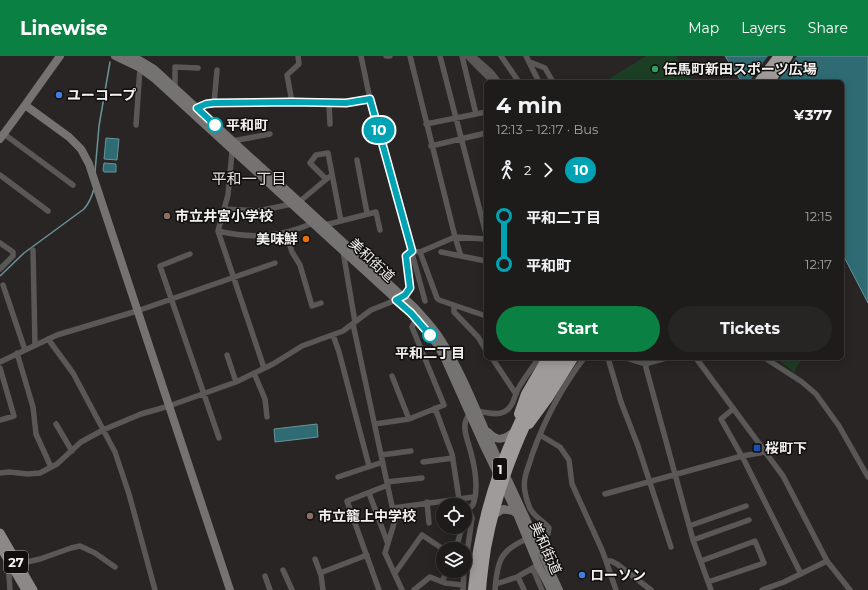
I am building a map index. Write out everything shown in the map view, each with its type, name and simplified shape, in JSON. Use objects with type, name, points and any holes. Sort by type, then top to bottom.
[{"type":"highway","points":[[761,80],[779,56]]},
{"type":"highway","points":[[770,80],[788,56]]},
{"type":"highway","points":[[472,550],[526,394],[546,360]]},
{"type":"highway","name":"1","points":[[473,590],[478,552],[484,523],[505,453],[530,401],[554,360]]},
{"type":"highway","name":"1","points":[[480,590],[486,548],[500,494],[512,456],[534,409],[563,360]]},
{"type":"highway","points":[[480,590],[481,562],[500,471],[520,435],[554,391],[572,360]]},
{"type":"highway","points":[[465,588],[466,578]]},
{"type":"main road","name":"27","points":[[0,533],[33,590]]},
{"type":"main road","name":"27","points":[[0,546],[26,590]]},
{"type":"street","points":[[60,56],[2,136],[72,185]]},
{"type":"street","name":"美和街道","points":[[115,56],[140,68],[155,78],[233,145],[296,203],[325,225],[433,328],[452,358],[473,412],[484,446],[500,471],[537,541],[539,565],[559,590]]},
{"type":"street","name":"美和街道","points":[[129,56],[154,69],[197,108],[233,145]]},
{"type":"street","points":[[292,102],[286,75],[299,64],[298,56]]},
{"type":"street","points":[[361,56],[370,99],[425,301]]},
{"type":"street","points":[[410,56],[426,124],[461,256]]},
{"type":"street","points":[[440,56],[484,226]]},
{"type":"street","points":[[462,56],[476,114]]},
{"type":"street","points":[[467,56],[491,80]]},
{"type":"street","points":[[473,56],[491,72],[497,80]]},
{"type":"street","points":[[501,56],[518,80]]},
{"type":"street","points":[[526,56],[538,80]]},
{"type":"street","points":[[530,62],[545,68],[552,80]]},
{"type":"street","points":[[175,88],[176,67],[198,68]]},
{"type":"street","points":[[136,125],[140,68]]},
{"type":"street","points":[[214,103],[217,70]]},
{"type":"street","points":[[197,108],[206,104],[214,103],[346,103],[370,99]]},
{"type":"street","points":[[329,103],[330,124]]},
{"type":"street","points":[[25,106],[69,137],[81,149],[86,159],[230,590]]},
{"type":"street","points":[[426,124],[484,112]]},
{"type":"street","points":[[264,368],[218,231],[228,195],[233,145],[270,134]]},
{"type":"street","points":[[432,146],[484,134]]},
{"type":"street","points":[[326,179],[310,163],[316,155],[328,153],[341,221]]},
{"type":"street","points":[[357,160],[367,213]]},
{"type":"street","points":[[225,208],[258,211],[296,203],[332,174]]},
{"type":"street","points":[[0,175],[48,211]]},
{"type":"street","name":"美和街道","points":[[296,203],[313,223],[400,298],[437,344],[473,412],[484,429],[527,539],[551,590]]},
{"type":"street","points":[[325,225],[367,213],[376,212],[380,230]]},
{"type":"street","points":[[218,231],[249,236],[266,236],[286,233],[313,223]]},
{"type":"street","points":[[286,233],[292,252],[300,265],[312,306],[321,303]]},
{"type":"street","points":[[0,473],[9,472],[34,474],[51,467],[81,442],[103,430],[141,414],[169,406],[236,382],[302,346],[343,331],[371,310],[400,298],[410,288],[406,256],[412,251],[420,252],[456,237],[484,239]]},
{"type":"street","points":[[0,242],[13,252],[13,256],[0,269]]},
{"type":"street","points":[[33,250],[35,345]]},
{"type":"street","points":[[343,250],[354,323],[393,508],[395,524],[385,553],[402,590]]},
{"type":"street","points":[[420,252],[439,300],[484,315]]},
{"type":"street","points":[[441,252],[484,261]]},
{"type":"street","points":[[190,254],[160,266],[219,438]]},
{"type":"street","points":[[0,362],[48,339],[71,330],[171,300],[275,263]]},
{"type":"street","points":[[3,284],[25,350]]},
{"type":"street","points":[[454,306],[454,312],[478,337],[484,347]]},
{"type":"street","points":[[375,424],[409,419],[444,405],[412,327],[416,319]]},
{"type":"street","points":[[333,335],[339,352],[369,466]]},
{"type":"street","points":[[48,339],[70,367],[118,459],[131,500],[155,590]]},
{"type":"street","points":[[17,353],[33,408],[36,434],[51,467]]},
{"type":"street","points":[[227,355],[236,382]]},
{"type":"street","points":[[493,360],[516,394]]},
{"type":"street","points":[[469,542],[472,518],[469,510],[473,505],[474,497],[473,464],[465,428],[466,421],[473,412],[500,414],[509,408],[538,360]]},
{"type":"street","points":[[537,541],[548,534],[549,528],[532,512],[529,506],[524,480],[540,435],[563,390],[583,360]]},
{"type":"street","points":[[609,360],[621,402],[638,446],[671,547]]},
{"type":"street","points":[[632,360],[644,364],[659,360]]},
{"type":"street","points":[[697,360],[783,476],[827,561],[847,589]]},
{"type":"street","points":[[768,360],[802,382],[816,394],[839,426],[868,477]]},
{"type":"street","points":[[644,364],[693,540],[711,590]]},
{"type":"street","points":[[0,368],[14,416],[0,420]]},
{"type":"street","points":[[254,373],[265,399],[267,417]]},
{"type":"street","points":[[392,376],[409,419]]},
{"type":"street","points":[[435,408],[450,445],[459,498]]},
{"type":"street","points":[[733,409],[721,418],[742,456],[801,574]]},
{"type":"street","points":[[56,424],[72,451]]},
{"type":"street","points":[[484,429],[494,439],[503,439],[511,434]]},
{"type":"street","points":[[540,435],[560,447],[569,460],[572,484],[602,550],[616,590]]},
{"type":"street","points":[[381,455],[411,452]]},
{"type":"street","points":[[605,494],[742,456],[765,452]]},
{"type":"street","points":[[423,462],[453,458]]},
{"type":"street","points":[[338,477],[383,462]]},
{"type":"street","points":[[379,590],[347,501],[369,493],[388,483],[422,478]]},
{"type":"street","points":[[369,493],[388,544]]},
{"type":"street","points":[[393,508],[427,502],[436,502]]},
{"type":"street","points":[[427,502],[430,523]]},
{"type":"street","points":[[689,526],[746,506]]},
{"type":"street","points":[[491,517],[503,510],[513,511],[517,514]]},
{"type":"street","points":[[693,540],[749,520]]},
{"type":"street","points":[[395,573],[422,535],[436,544]]},
{"type":"street","points":[[495,587],[497,572],[502,556],[514,544],[527,539]]},
{"type":"street","points":[[700,561],[755,541],[764,563],[708,582]]},
{"type":"street","points":[[18,564],[40,560],[63,550],[80,546],[96,553],[115,567]]},
{"type":"street","points":[[320,573],[367,555]]},
{"type":"street","points":[[8,559],[10,590]]},
{"type":"street","points":[[315,559],[320,573],[323,590]]},
{"type":"street","points":[[606,561],[611,561],[617,564],[651,590]]},
{"type":"street","points":[[762,590],[784,582],[827,561]]},
{"type":"street","points":[[495,587],[518,577],[539,565],[542,590]]},
{"type":"street","points":[[283,570],[292,590]]},
{"type":"street","points":[[265,576],[270,590]]},
{"type":"street","points":[[414,590],[430,577],[465,588],[464,578]]},
{"type":"street","points":[[518,577],[524,590]]},
{"type":"street","points":[[443,590],[445,578]]},
{"type":"green space","name":"伝馬町新田スポーツ広場","points":[[646,56],[676,56],[692,80],[607,80]]},
{"type":"green space","points":[[779,360],[801,360],[794,372]]},
{"type":"water","points":[[725,56],[868,56],[868,303],[844,257],[844,80],[741,80]]},
{"type":"water","points":[[106,138],[119,139],[117,160],[104,159]]},
{"type":"water","points":[[104,163],[116,164],[116,172],[104,172]]},
{"type":"water","points":[[317,424],[318,437],[275,442],[274,429]]},
{"type":"pier","points":[[768,56],[797,56],[779,80],[750,80]]},
{"type":"waterway","points":[[95,172],[99,126],[110,62]]},
{"type":"waterway","points":[[0,276],[24,253],[84,209],[88,204],[94,188]]},
{"type":"bus line","name":"10","points":[[215,125],[197,108],[206,104],[214,103],[346,103],[370,99],[412,251],[406,256],[410,288],[405,295],[396,300],[411,313],[430,335]]},
{"type":"place","name":"伝馬町新田スポーツ広場","points":[[655,69]]},
{"type":"place","name":"ユーコープ","points":[[59,95]]},
{"type":"place","name":"平和町","points":[[215,125]]},
{"type":"place","name":"市立井宮小学校","points":[[167,216]]},
{"type":"place","name":"美味鮮","points":[[306,239]]},
{"type":"place","name":"平和二丁目","points":[[430,335]]},
{"type":"place","name":"桜町下","points":[[757,448]]},
{"type":"place","name":"市立籠上中学校","points":[[310,516]]},
{"type":"place","name":"ローソン","points":[[582,575]]},
{"type":"district","name":"平和一丁目","points":[[249,178]]}]
